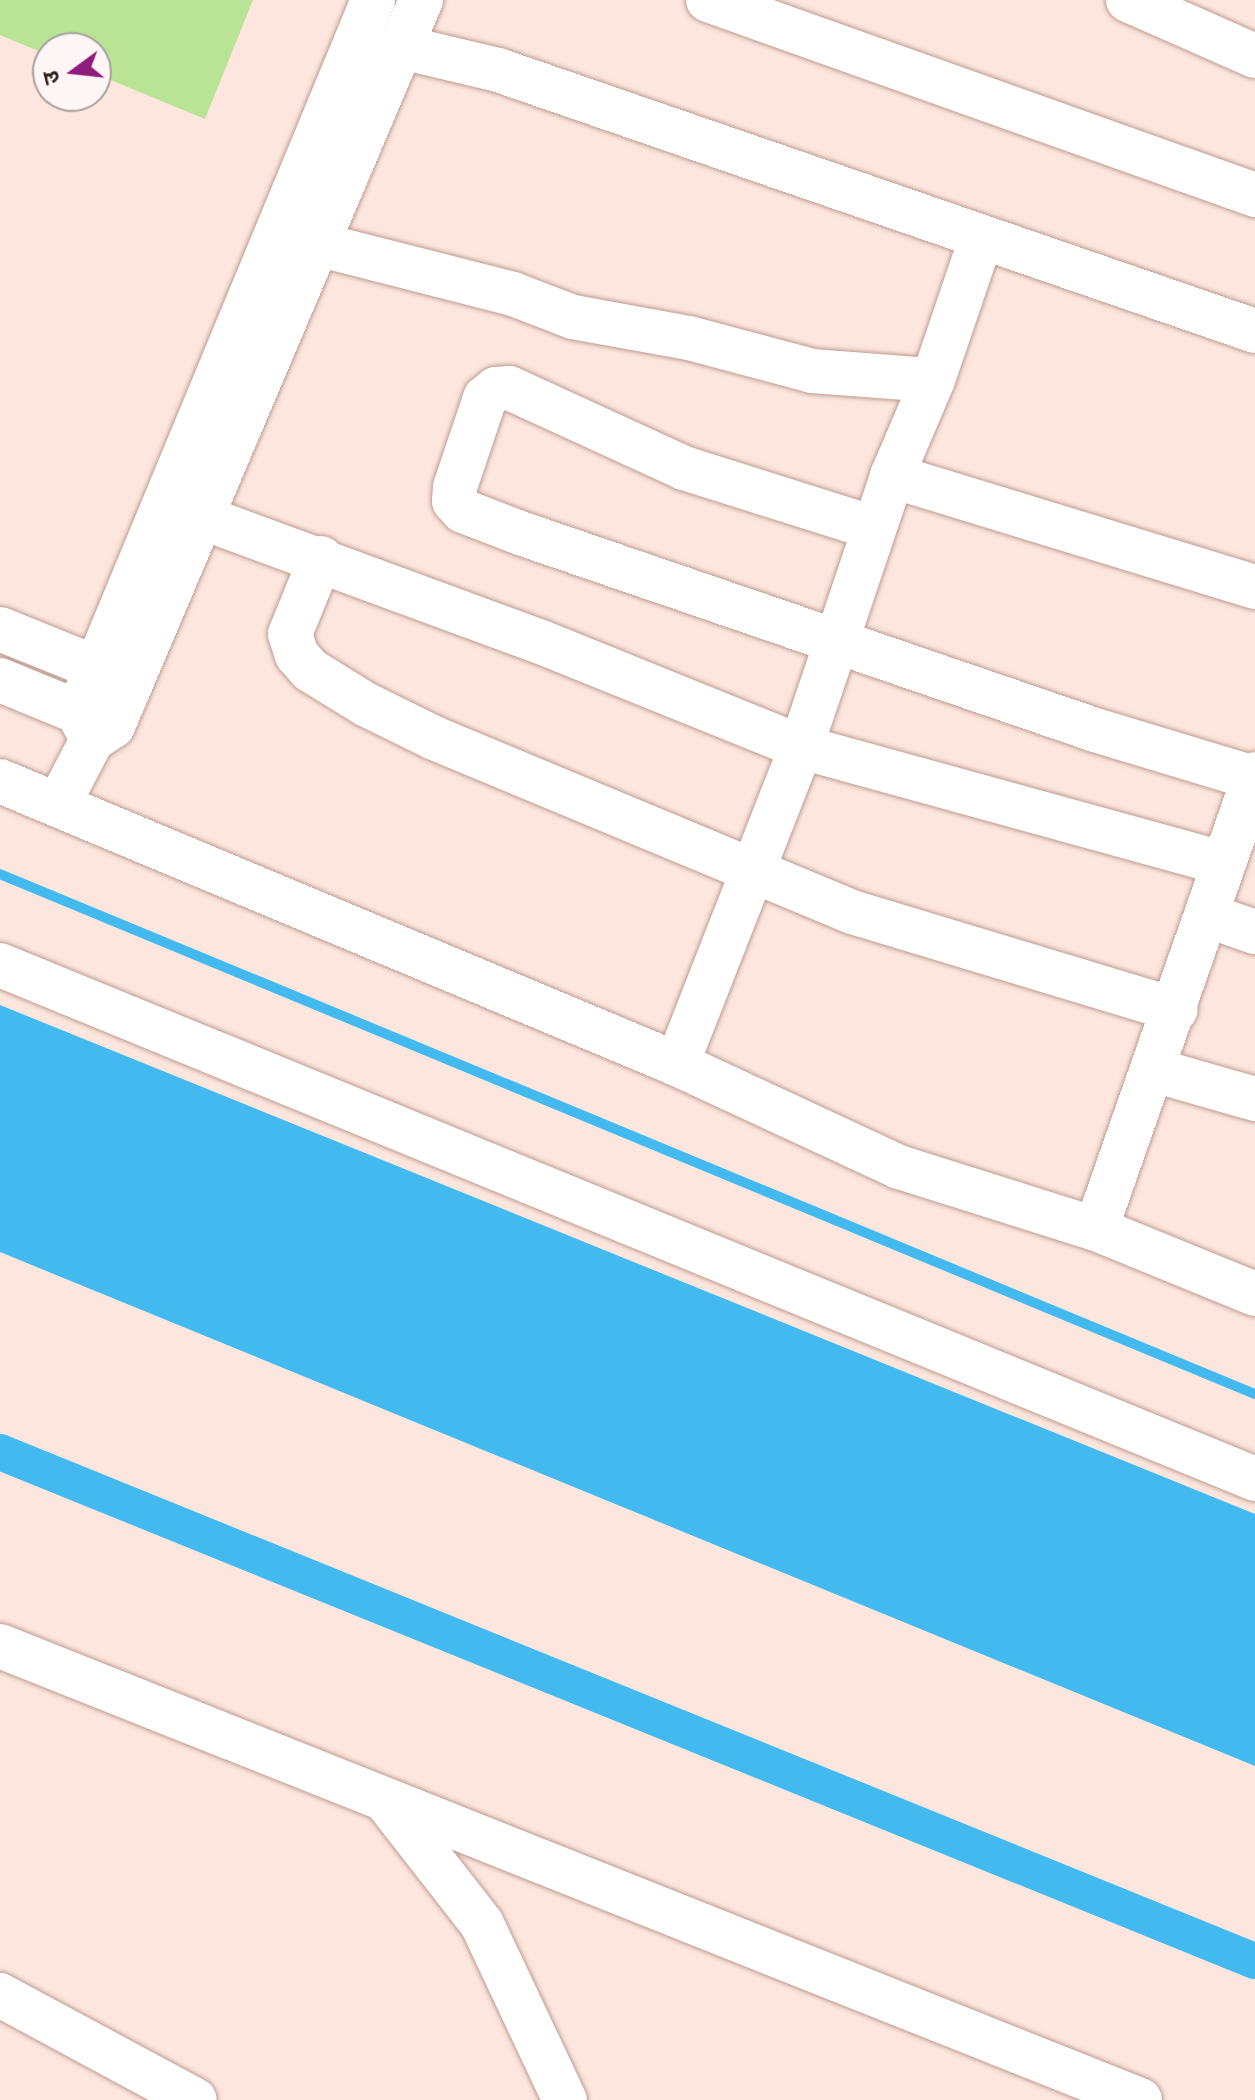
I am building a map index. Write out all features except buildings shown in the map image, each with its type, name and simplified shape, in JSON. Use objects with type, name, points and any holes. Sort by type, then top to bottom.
[{"type":"street","points":[[59,803],[95,726],[373,0]]},
{"type":"street","points":[[114,676],[201,517],[421,0]]},
{"type":"street","points":[[708,0],[1255,195]]},
{"type":"street","points":[[1128,0],[1255,56]]},
{"type":"street","points":[[401,47],[498,70],[1255,331]]},
{"type":"street","points":[[677,1064],[801,747],[892,476],[933,380],[981,239]]},
{"type":"street","points":[[317,244],[513,294],[573,317],[689,338],[812,371],[933,380]]},
{"type":"street","points":[[874,528],[684,468],[509,388],[496,389],[485,398],[455,487],[454,501],[463,511],[1095,730],[1254,776],[1223,863],[1209,916],[1096,1229]]},
{"type":"street","points":[[892,476],[1255,587]]},
{"type":"street","points":[[201,517],[321,558],[801,747],[1223,863]]},
{"type":"street","points":[[321,558],[290,634],[297,655],[310,670],[434,738],[852,912],[1176,1010]]},
{"type":"street","points":[[0,629],[114,676]]},
{"type":"street","points":[[0,680],[95,726]]},
{"type":"street","points":[[0,781],[59,803],[677,1064],[899,1167],[1096,1229],[1255,1294]]},
{"type":"street","points":[[1209,916],[1255,932]]},
{"type":"street","points":[[0,965],[1255,1479]]},
{"type":"street","points":[[1154,1070],[1255,1099]]},
{"type":"street","points":[[0,1646],[1140,2100]]},
{"type":"street","points":[[385,1799],[482,1924],[565,2100]]},
{"type":"street","points":[[0,1995],[195,2100]]},
{"type":"green space","points":[[0,0],[253,0],[205,119],[112,81],[112,32],[32,32],[32,48],[0,35]]},
{"type":"water","points":[[0,1005],[1255,1514],[1255,1766],[0,1252]]},
{"type":"waterway","points":[[0,874],[1255,1394]]},
{"type":"waterway","points":[[0,1452],[1255,1961]]}]
